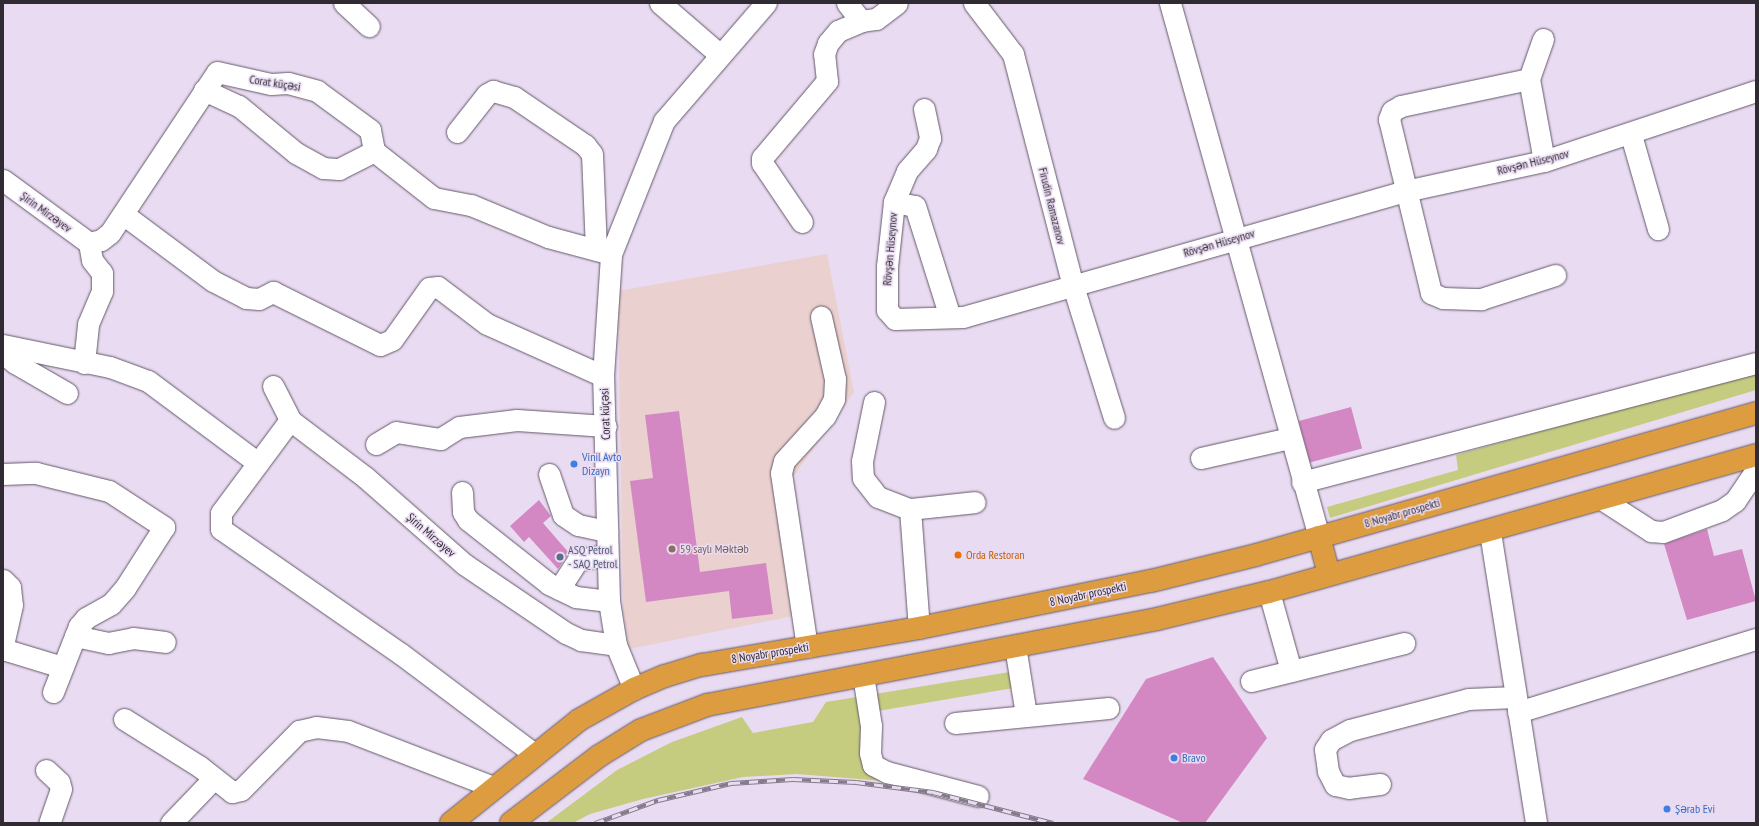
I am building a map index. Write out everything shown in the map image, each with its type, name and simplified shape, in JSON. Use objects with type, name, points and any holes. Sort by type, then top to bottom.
[{"type":"highway","name":"8 Noyabr prospekti","points":[[451,823],[534,754],[579,720],[634,689],[702,665],[919,628],[1151,581],[1319,537],[1756,413]]},
{"type":"highway","points":[[511,823],[599,756],[641,730],[707,705],[1157,620],[1269,592],[1490,532],[1600,498],[1756,455]]},
{"type":"highway","points":[[1319,537],[1329,575]]},
{"type":"street","points":[[344,3],[369,26]]},
{"type":"street","points":[[660,3],[719,54]]},
{"type":"street","name":"Corat küçəsi","points":[[634,689],[616,645],[609,601],[607,555],[606,426],[603,376],[604,252],[627,212],[664,121],[719,54],[766,3]]},
{"type":"street","points":[[847,3],[861,21]]},
{"type":"street","points":[[802,222],[762,163],[762,158],[827,81],[824,54],[828,43],[838,31],[861,21],[876,19],[897,3]]},
{"type":"street","name":"Firudin Ramazanov","points":[[974,3],[1013,54],[1073,286],[1114,418]]},
{"type":"street","points":[[1170,3],[1302,482],[1319,537]]},
{"type":"street","points":[[1543,39],[1529,79],[1544,161]]},
{"type":"street","name":"Corat küçəsi","points":[[89,243],[101,240],[123,214],[217,72],[271,84],[288,83],[317,91],[370,130],[374,151]]},
{"type":"street","points":[[1529,79],[1401,106],[1392,111],[1389,119],[1405,191],[1431,293],[1443,298],[1481,299],[1555,275]]},
{"type":"street","points":[[204,90],[239,106],[296,153],[323,168],[339,169],[374,151],[434,198],[471,205],[548,237],[604,252],[592,154],[585,145],[514,98],[493,91],[487,94],[457,132]]},
{"type":"street","name":"Rövşən Hüseynov","points":[[924,109],[930,138],[926,149],[907,171],[894,202],[887,266],[887,310],[895,319],[963,317],[1405,191],[1544,161],[1631,135],[1756,91]]},
{"type":"street","points":[[1631,135],[1658,229]]},
{"type":"street","name":"Şirin Mirzəyev","points":[[3,180],[89,243]]},
{"type":"street","points":[[894,202],[915,206],[950,317]]},
{"type":"street","points":[[123,214],[213,281],[246,298],[259,299],[273,292],[380,345],[392,340],[429,288],[438,287],[487,324],[603,376]]},
{"type":"street","points":[[84,363],[88,324],[102,291],[102,273],[92,260],[89,243]]},
{"type":"street","points":[[807,647],[781,473],[784,461],[825,416],[834,399],[835,379],[821,318]]},
{"type":"street","points":[[3,345],[84,363],[110,367],[148,380],[258,463]]},
{"type":"street","points":[[3,352],[15,363],[67,393]]},
{"type":"street","points":[[1302,482],[1756,363]]},
{"type":"street","name":"Şirin Mirzəyev","points":[[273,386],[290,420],[365,476],[464,564],[566,633],[581,640],[616,645]]},
{"type":"street","points":[[874,402],[862,461],[863,478],[878,497],[910,509],[975,502]]},
{"type":"street","points":[[290,420],[221,513],[221,529],[401,654],[534,754]]},
{"type":"street","points":[[376,444],[396,432],[440,439],[459,427],[517,420],[606,426]]},
{"type":"street","points":[[1201,458],[1290,438]]},
{"type":"street","points":[[1600,498],[1651,531],[1663,532],[1722,510],[1735,501],[1756,470]]},
{"type":"street","points":[[3,474],[36,473],[109,491],[164,527],[125,588],[111,604],[86,618],[75,636],[53,692]]},
{"type":"street","points":[[549,474],[563,515],[578,525],[607,531]]},
{"type":"street","points":[[462,492],[463,512],[468,520],[549,584],[576,597],[609,601]]},
{"type":"street","points":[[910,509],[919,628]]},
{"type":"street","points":[[1490,532],[1536,823]]},
{"type":"street","points":[[559,589],[578,560],[607,555]]},
{"type":"street","points":[[3,580],[10,587],[12,606],[3,645],[6,650],[62,667]]},
{"type":"street","points":[[1269,592],[1290,671]]},
{"type":"street","points":[[75,636],[108,643],[133,638],[165,642]]},
{"type":"street","points":[[1380,784],[1349,788],[1335,785],[1328,771],[1325,749],[1331,740],[1350,730],[1468,699],[1516,704],[1756,639]]},
{"type":"street","points":[[1251,681],[1404,643]]},
{"type":"street","points":[[1015,646],[1026,716]]},
{"type":"street","points":[[863,675],[873,765],[887,772],[978,796]]},
{"type":"street","points":[[955,723],[1108,708]]},
{"type":"street","points":[[124,720],[199,766],[213,779],[232,792],[241,790],[299,731],[316,727],[348,731],[493,787]]},
{"type":"street","points":[[46,770],[59,782],[62,789],[48,823]]},
{"type":"street","points":[[171,823],[213,779]]},
{"type":"shaded area","points":[[827,254],[854,392],[793,477],[813,612],[629,649],[623,611],[618,291]]},
{"type":"green space","points":[[1756,371],[1756,390],[1330,518],[1327,507],[1458,470],[1456,455]]},
{"type":"green space","points":[[1016,671],[1020,687],[878,711],[883,781],[797,774],[743,777],[643,799],[590,814],[573,823],[546,823],[617,770],[672,742],[742,717],[753,733],[813,722],[826,702]]},
{"type":"building","points":[[1351,407],[1362,449],[1310,463],[1299,421]]},
{"type":"building","points":[[679,411],[700,572],[766,563],[773,614],[732,619],[729,591],[646,602],[630,481],[653,478],[645,415]]},
{"type":"building","points":[[539,500],[551,516],[543,523],[569,553],[558,569],[529,537],[524,542],[510,526]]},
{"type":"building","points":[[1707,529],[1714,556],[1742,549],[1756,601],[1687,620],[1664,544]]},
{"type":"building","name":"Bravo","points":[[1213,657],[1267,738],[1205,823],[1183,823],[1083,779],[1146,679]]},
{"type":"railway","points":[[595,823],[658,800],[731,783],[793,779],[856,782],[933,792],[1053,823]]},
{"type":"place","name":"Vinil Avto Dizayn","points":[[574,464]]},
{"type":"place","name":"59 saylı Məktəb","points":[[672,549]]},
{"type":"place","name":"Orda Restoran","points":[[958,555]]},
{"type":"place","name":"ASQ Petrol - SAQ Petrol","points":[[560,557]]},
{"type":"place","name":"Bravo","points":[[1174,758]]},
{"type":"place","name":"Şərab Evi","points":[[1667,809]]}]
